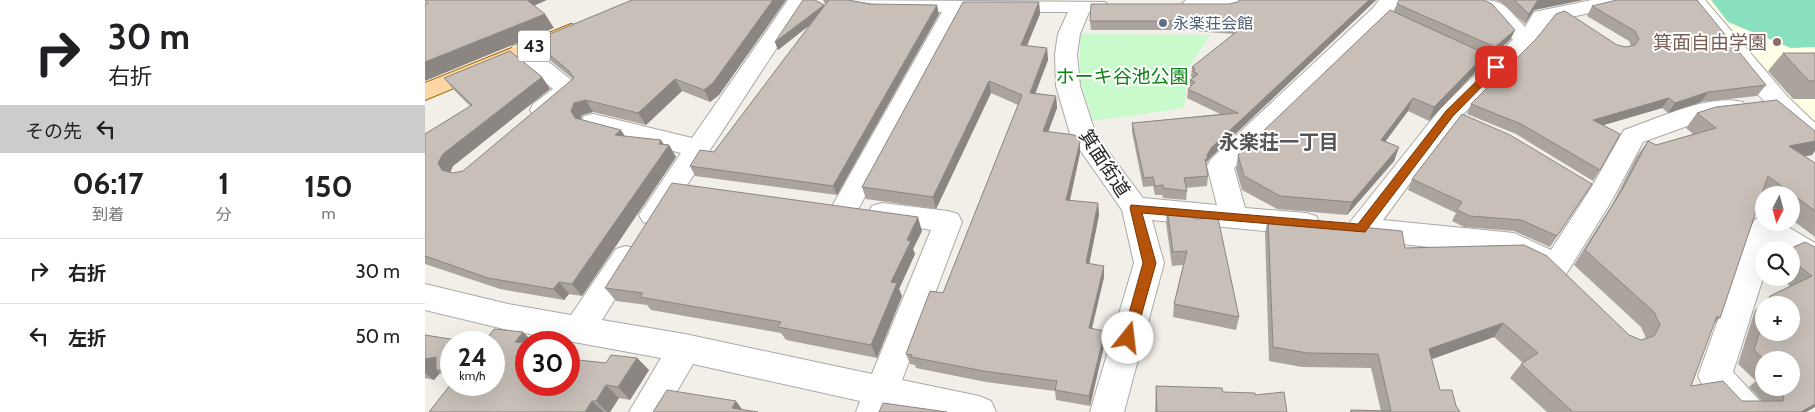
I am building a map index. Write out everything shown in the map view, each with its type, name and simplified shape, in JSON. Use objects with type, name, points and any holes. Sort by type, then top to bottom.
[{"type":"main road","name":"43","points":[[425,92],[591,22]]},
{"type":"street","points":[[579,330],[673,184],[798,0]]},
{"type":"street","points":[[838,0],[956,6],[990,3],[1084,3],[1120,6]]},
{"type":"street","points":[[1182,4],[1227,6],[1234,0]]},
{"type":"street","points":[[1233,218],[1220,166],[1380,14],[1390,0]]},
{"type":"street","points":[[1478,0],[1496,8],[1527,41]]},
{"type":"street","points":[[1361,229],[1450,114],[1496,67],[1527,41],[1541,17],[1621,0]]},
{"type":"street","points":[[1694,0],[1779,103],[1815,138]]},
{"type":"street","name":"箕面街道","points":[[1084,3],[1069,34],[1066,54],[1068,86],[1084,137],[1135,208],[1149,263],[1107,412]]},
{"type":"street","points":[[845,208],[956,6]]},
{"type":"street","points":[[1563,12],[1587,28]]},
{"type":"street","points":[[521,52],[568,89],[523,126]]},
{"type":"street","points":[[1555,268],[1601,195],[1633,136],[1701,112],[1779,103]]},
{"type":"street","points":[[593,122],[698,148]]},
{"type":"street","points":[[673,184],[702,188]]},
{"type":"street","points":[[816,204],[948,222],[877,401]]},
{"type":"street","points":[[1135,208],[1514,244],[1548,261],[1575,287]]},
{"type":"street","points":[[1748,412],[1715,376],[1765,227],[1815,257]]},
{"type":"street","points":[[425,297],[508,317],[685,348],[877,401],[979,412]]},
{"type":"street","points":[[496,331],[508,317]]},
{"type":"street","points":[[646,412],[685,348]]},
{"type":"shaded area","name":"箕面自由学園","points":[[1705,0],[1815,0],[1815,127],[1772,84]]},
{"type":"green space","points":[[1711,0],[1815,0],[1815,47],[1791,48],[1728,22]]},
{"type":"green space","name":"ホーキ谷池公園","points":[[1080,34],[1210,35],[1189,67],[1184,108],[1093,121],[1080,80]]},
{"type":"building","points":[[425,0],[527,0],[545,14],[425,62],[425,4],[428,3]]},
{"type":"building","points":[[632,0],[773,0],[713,83],[704,90],[675,79],[638,113],[586,100],[574,103],[571,111],[575,118],[621,130],[615,135],[661,140],[659,144],[669,145],[572,284],[559,282],[553,289],[488,278],[425,256],[425,134],[472,105],[444,78],[510,51],[542,77],[443,154],[438,163],[442,170],[453,173],[463,171],[574,78],[569,71],[533,41]]},
{"type":"building","points":[[803,0],[815,0],[824,5],[775,42]]},
{"type":"building","points":[[827,0],[848,0],[869,4],[937,5],[833,186],[690,166],[700,150],[714,152]]},
{"type":"building","points":[[1239,0],[1369,0],[1211,148],[1207,155],[1207,160],[1205,159],[1208,176],[1184,178],[1187,191],[1163,188],[1163,185],[1155,186],[1153,177],[1144,178],[1132,123],[1238,113],[1188,89],[1195,82],[1190,80],[1198,74],[1193,71],[1195,69],[1192,67],[1245,25],[1181,21],[1090,21],[1091,4],[1229,4]]},
{"type":"building","points":[[1399,0],[1484,0],[1492,4],[1515,30],[1495,47],[1397,4]]},
{"type":"building","points":[[1514,0],[1538,0],[1529,14]]},
{"type":"building","points":[[1617,0],[1697,0],[1766,85],[1708,92],[1675,103],[1669,98],[1593,120],[1620,134],[1600,170],[1521,124],[1471,104],[1536,39],[1556,14],[1565,11],[1617,45],[1626,47],[1635,45],[1639,39],[1635,31],[1592,6]]},
{"type":"building","points":[[963,2],[1039,2],[1021,45],[1047,48],[1030,93],[1056,96],[1043,131],[1075,135],[1080,142],[1066,200],[1098,203],[1086,263],[1104,266],[1089,328],[1105,331],[1089,396],[1055,390],[1057,381],[983,371],[911,357],[912,355],[906,354],[930,291],[943,293],[1022,95],[989,81],[933,197],[862,187]]},
{"type":"building","points":[[1390,10],[1486,54],[1434,107],[1413,98],[1381,140],[1399,147],[1352,202],[1280,196],[1244,176],[1238,155]]},
{"type":"building","points":[[1783,53],[1815,53],[1815,81],[1809,81]]},
{"type":"building","points":[[1777,100],[1815,131],[1815,141],[1789,146],[1815,163],[1815,211],[1800,200],[1800,186],[1781,186],[1768,176],[1765,186],[1755,186],[1755,214],[1720,318],[1717,316],[1691,386],[1723,381],[1742,401],[1783,401],[1783,396],[1800,396],[1800,351],[1754,350],[1757,341],[1800,341],[1800,296],[1770,296],[1791,286],[1800,286],[1800,282],[1812,276],[1800,267],[1800,244],[1805,242],[1815,247],[1815,404],[1801,412],[1573,412],[1521,364],[1538,353],[1503,323],[1429,349],[1440,390],[1452,390],[1456,406],[1460,412],[1351,412],[1351,410],[1391,411],[1378,354],[1307,353],[1273,347],[1268,218],[1402,231],[1405,248],[1524,245],[1547,256],[1629,335],[1641,340],[1654,336],[1660,325],[1654,312],[1585,250],[1623,188],[1648,141],[1656,145],[1716,128],[1697,113],[1716,107]]},
{"type":"building","points":[[1462,114],[1510,135],[1592,184],[1557,236],[1521,220],[1470,216],[1457,210],[1462,202],[1412,179]]},
{"type":"building","points":[[672,183],[918,217],[907,240],[911,241],[891,282],[897,283],[871,345],[778,327],[781,322],[640,297],[643,293],[605,288]]},
{"type":"building","points":[[1167,209],[1192,212],[1194,219],[1218,218],[1239,317],[1174,304],[1187,251],[1173,252]]},
{"type":"building","points":[[494,329],[515,331],[515,396],[580,396],[580,360],[606,363],[611,355],[637,358],[618,387],[606,385],[596,401],[592,401],[585,412],[429,412],[442,396],[505,396],[505,331],[492,331]]},
{"type":"building","points":[[425,335],[440,337],[440,370],[436,370],[436,357],[425,359]]},
{"type":"building","points":[[1156,386],[1222,388],[1223,392],[1255,393],[1255,395],[1284,392],[1287,412],[1157,412]]},
{"type":"building","points":[[667,390],[736,401],[732,408],[758,412],[653,412]]},
{"type":"building","points":[[883,403],[947,412],[879,412]]},
{"type":"place","name":"永楽荘会館","points":[[1163,23]]},
{"type":"place","name":"箕面自由学園","points":[[1777,42]]},
{"type":"district","name":"永楽荘一丁目","points":[[1279,142]]},
{"type":"route","points":[[1128,338],[1149,263],[1135,208],[1361,229],[1450,114],[1496,67]]}]
